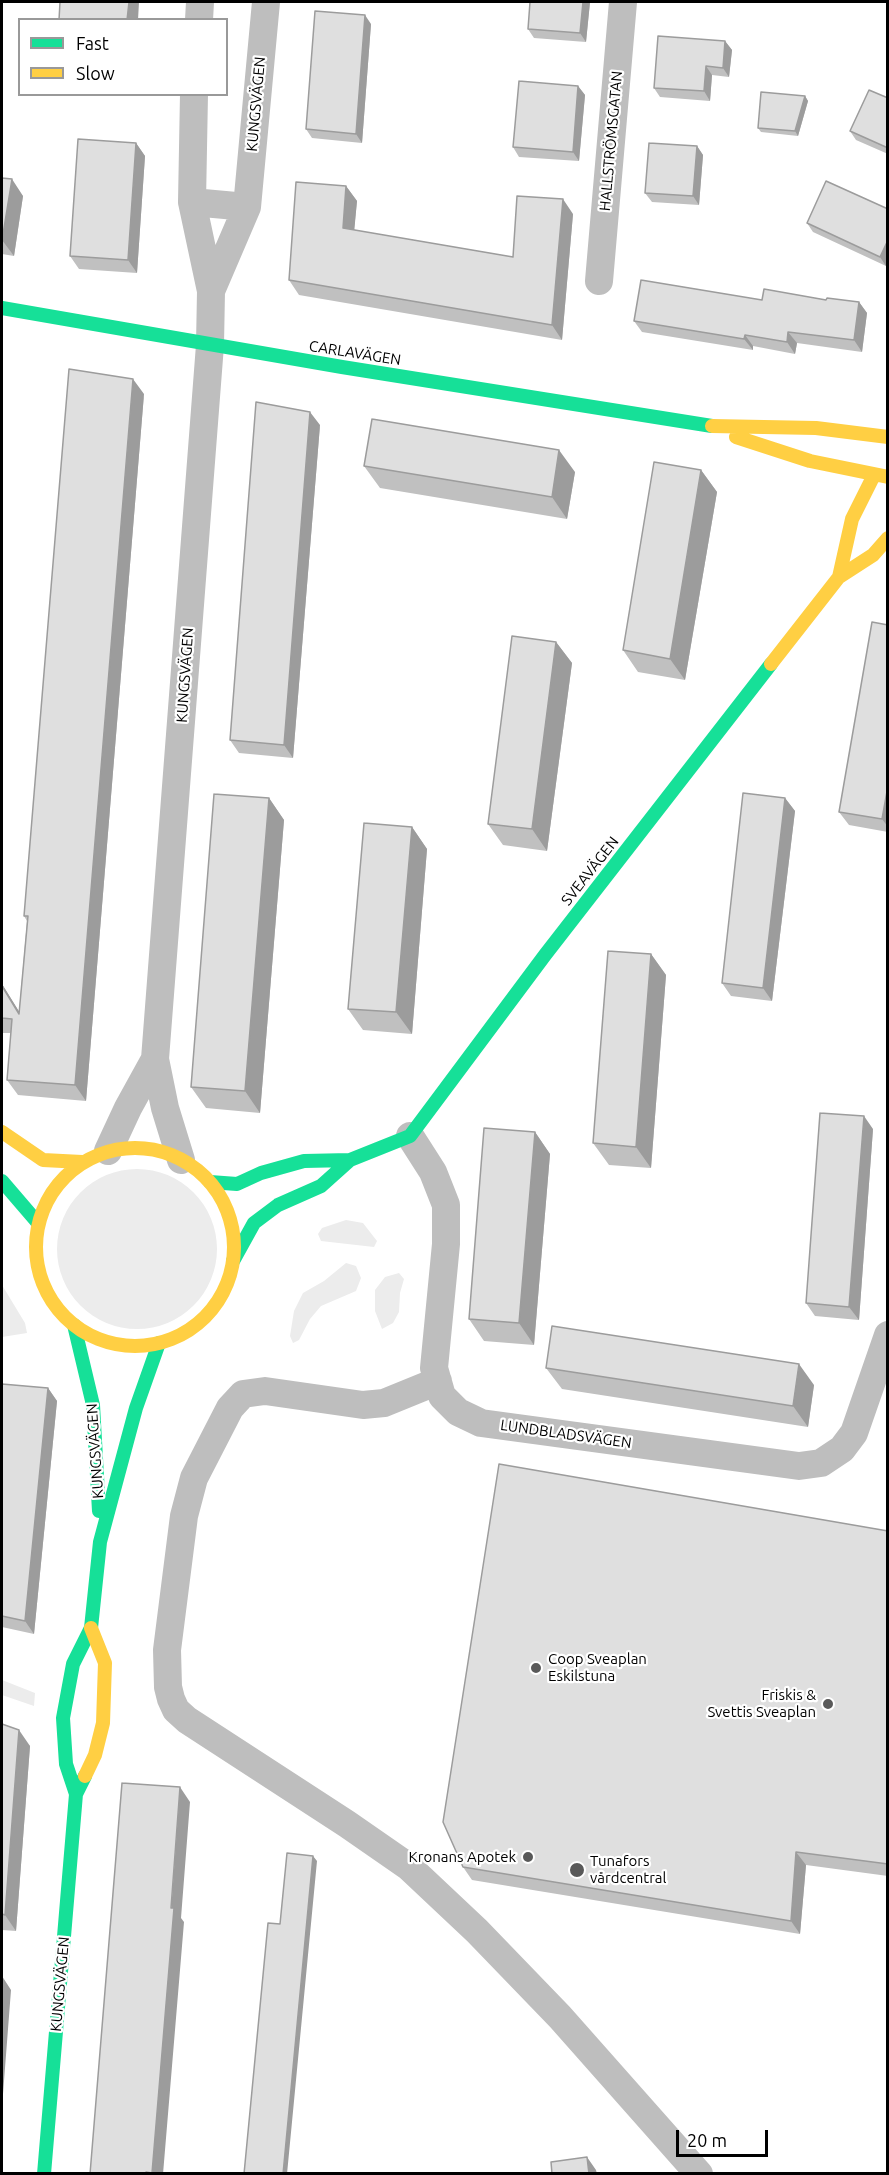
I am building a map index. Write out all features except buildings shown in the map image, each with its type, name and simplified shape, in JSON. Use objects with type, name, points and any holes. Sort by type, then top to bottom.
[{"type":"street","points":[[199,18],[200,2]]},
{"type":"street","name":"KUNGSVÄGEN","points":[[212,291],[247,207],[266,2]]},
{"type":"street","name":"HALLSTRÖMSGATAN","points":[[599,281],[623,2]]},
{"type":"street","name":"KUNGSVÄGEN","points":[[181,1160],[165,1108],[155,1059],[210,345],[212,291],[192,202],[194,96]]},
{"type":"street","points":[[192,202],[247,207]]},
{"type":"street","name":"CARLAVÄGEN","points":[[2,308],[210,345],[703,426],[816,428],[886,438]]},
{"type":"street","name":"CARLAVÄGEN","points":[[703,426],[810,462],[880,472]]},
{"type":"street","name":"SVEAVÄGEN","points":[[839,577],[852,519],[880,472]]},
{"type":"street","name":"SVEAVÄGEN","points":[[410,1136],[552,946],[839,577],[873,555],[888,538]]},
{"type":"street","name":"KUNGSVÄGEN","points":[[108,1151],[155,1059]]},
{"type":"street","points":[[2,1132],[43,1160],[82,1162]]},
{"type":"street","points":[[233,1261],[233,1230],[224,1203],[210,1182],[197,1169],[181,1160],[149,1148],[128,1147],[108,1151],[82,1162],[60,1181],[38,1223],[35,1248],[40,1278],[55,1306],[74,1325],[99,1339],[119,1345],[137,1346],[159,1343],[179,1335],[200,1322],[216,1304],[227,1284],[233,1261],[254,1223],[278,1205],[321,1186],[350,1160],[410,1136]]},
{"type":"street","name":"LUNDBLADSVÄGEN","points":[[410,1136],[433,1172],[446,1205],[446,1244],[434,1368],[442,1396],[458,1412],[481,1423],[799,1466],[821,1463],[842,1449],[854,1433],[888,1335]]},
{"type":"street","points":[[210,1182],[237,1184],[261,1173],[304,1161],[350,1160]]},
{"type":"street","points":[[2,1181],[38,1223]]},
{"type":"street","name":"KUNGSVÄGEN","points":[[74,1325],[93,1405],[100,1542],[91,1628],[73,1664],[63,1718],[66,1764],[76,1794]]},
{"type":"street","name":"KUNGSVÄGEN","points":[[100,1542],[136,1408],[159,1343]]},
{"type":"street","points":[[438,1381],[384,1403],[363,1405],[265,1391],[243,1394],[230,1408],[194,1478],[184,1516],[167,1650],[168,1687],[171,1699],[176,1710],[187,1720],[339,1819],[409,1868],[477,1931],[560,2017],[699,2174]]},
{"type":"street","name":"KUNGSVÄGEN","points":[[44,2174],[76,1794],[95,1755],[103,1723],[105,1663],[91,1628]]},
{"type":"shaded area","points":[[137,1169],[153,1170],[168,1175],[194,1192],[211,1218],[216,1233],[216,1265],[211,1280],[194,1306],[168,1323],[153,1328],[137,1329],[121,1328],[106,1323],[80,1306],[63,1280],[58,1265],[57,1249],[58,1233],[63,1218],[80,1192],[106,1175],[121,1170]]},
{"type":"shaded area","points":[[346,1220],[363,1223],[377,1241],[374,1247],[321,1241],[318,1234],[322,1228]]},
{"type":"shaded area","points":[[346,1263],[356,1266],[361,1278],[356,1291],[321,1306],[310,1319],[299,1340],[293,1343],[290,1336],[294,1311],[303,1293],[324,1281]]},
{"type":"shaded area","points":[[399,1273],[404,1279],[400,1293],[399,1312],[393,1323],[382,1329],[375,1311],[375,1290],[385,1277]]},
{"type":"shaded area","points":[[2,1285],[25,1323],[27,1333],[2,1337]]},
{"type":"shaded area","points":[[2,1680],[35,1693],[34,1706],[2,1695]]},
{"type":"traffic: fast","points":[[2,308],[342,367],[712,426]]},
{"type":"traffic: fast","points":[[233,1261],[254,1223],[278,1205],[321,1186],[350,1160],[410,1136],[545,955],[771,664]]},
{"type":"traffic: fast","points":[[210,1182],[237,1184],[261,1173],[304,1161],[350,1160]]},
{"type":"traffic: fast","points":[[2,1181],[38,1223]]},
{"type":"traffic: fast","points":[[74,1325],[93,1405],[99,1511]]},
{"type":"traffic: fast","points":[[76,1794],[66,1764],[63,1718],[73,1664],[91,1628],[100,1542],[136,1408],[159,1343]]},
{"type":"traffic: fast","points":[[44,2174],[76,1794],[85,1776]]},
{"type":"traffic: slow","points":[[712,426],[816,428],[888,437]]},
{"type":"traffic: slow","points":[[736,437],[810,461],[888,477]]},
{"type":"traffic: slow","points":[[839,577],[852,519],[874,475]]},
{"type":"traffic: slow","points":[[771,664],[839,577],[873,555],[888,538]]},
{"type":"traffic: slow","points":[[2,1132],[43,1160],[82,1162]]},
{"type":"traffic: slow","points":[[135,1148],[164,1152],[182,1160],[205,1177],[222,1200],[230,1218],[234,1247],[230,1276],[222,1294],[205,1317],[182,1334],[164,1342],[135,1346],[106,1342],[88,1334],[65,1317],[48,1294],[40,1276],[36,1247],[40,1218],[48,1200],[65,1177],[88,1160],[106,1152],[135,1148]]},
{"type":"traffic: slow","points":[[85,1776],[95,1755],[103,1723],[105,1663],[91,1628]]},
{"type":"place","name":"Coop Sveaplan Eskilstuna","points":[[536,1668]]},
{"type":"place","name":"Friskis & Svettis Sveaplan","points":[[828,1704]]},
{"type":"place","name":"Kronans Apotek","points":[[528,1857]]},
{"type":"place","name":"Tunafors vårdcentral","points":[[577,1870]]}]
